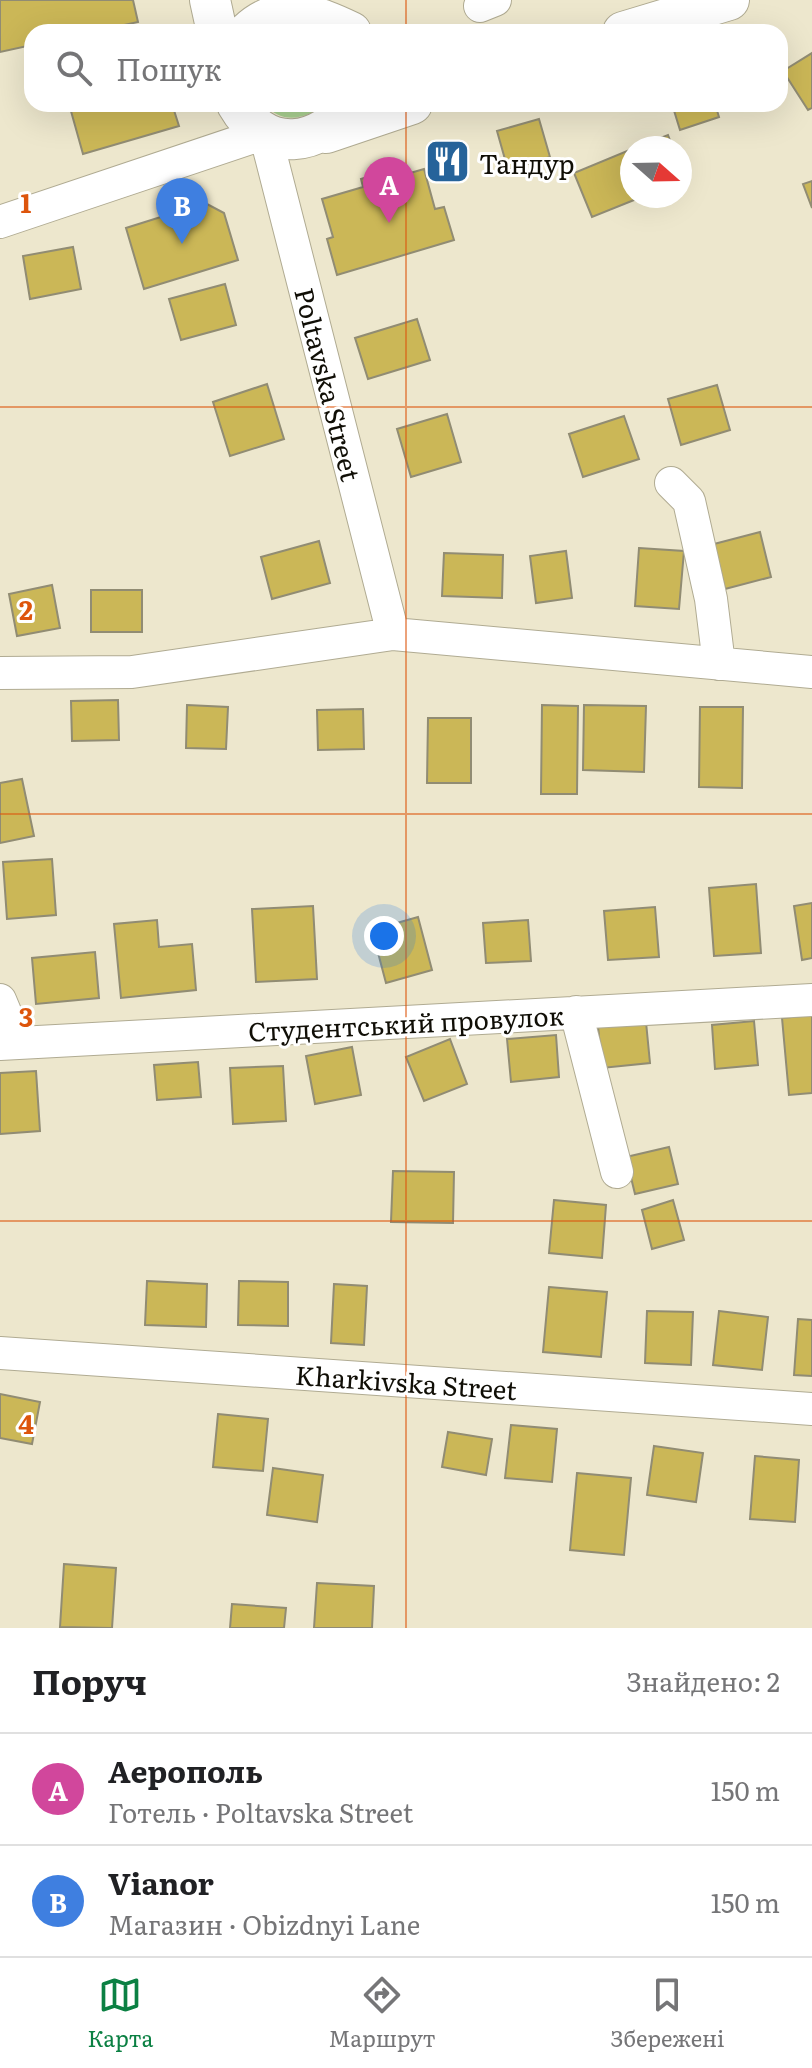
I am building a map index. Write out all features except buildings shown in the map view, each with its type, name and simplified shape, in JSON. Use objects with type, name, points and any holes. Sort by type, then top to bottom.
[{"type":"main road","points":[[210,0],[215,24]]},
{"type":"main road","points":[[650,24],[729,0]]},
{"type":"main road","points":[[257,24],[288,11],[325,20]]},
{"type":"main road","points":[[241,112],[265,133],[289,140],[315,137],[388,112]]},
{"type":"main road","points":[[315,137],[337,123],[345,112]]},
{"type":"street","points":[[0,222],[265,133]]},
{"type":"street","name":"Poltavska Street","points":[[265,133],[393,634]]},
{"type":"street","points":[[671,483],[689,501],[711,599],[719,664]]},
{"type":"street","points":[[0,673],[132,672],[393,634],[812,672]]},
{"type":"street","points":[[0,1000],[9,1043]]},
{"type":"street","name":"Студентський провулок","points":[[9,1043],[812,1000]]},
{"type":"street","points":[[576,1012],[617,1172]]},
{"type":"street","name":"Kharkivska Street","points":[[0,1353],[812,1409]]},
{"type":"green space","points":[[274,112],[313,112],[295,118]]},
{"type":"place","name":"Тандур","points":[[448,162]]},
{"type":"place","name":"Аерополь","points":[[389,223]]},
{"type":"place","name":"Vianor","points":[[182,244]]}]
